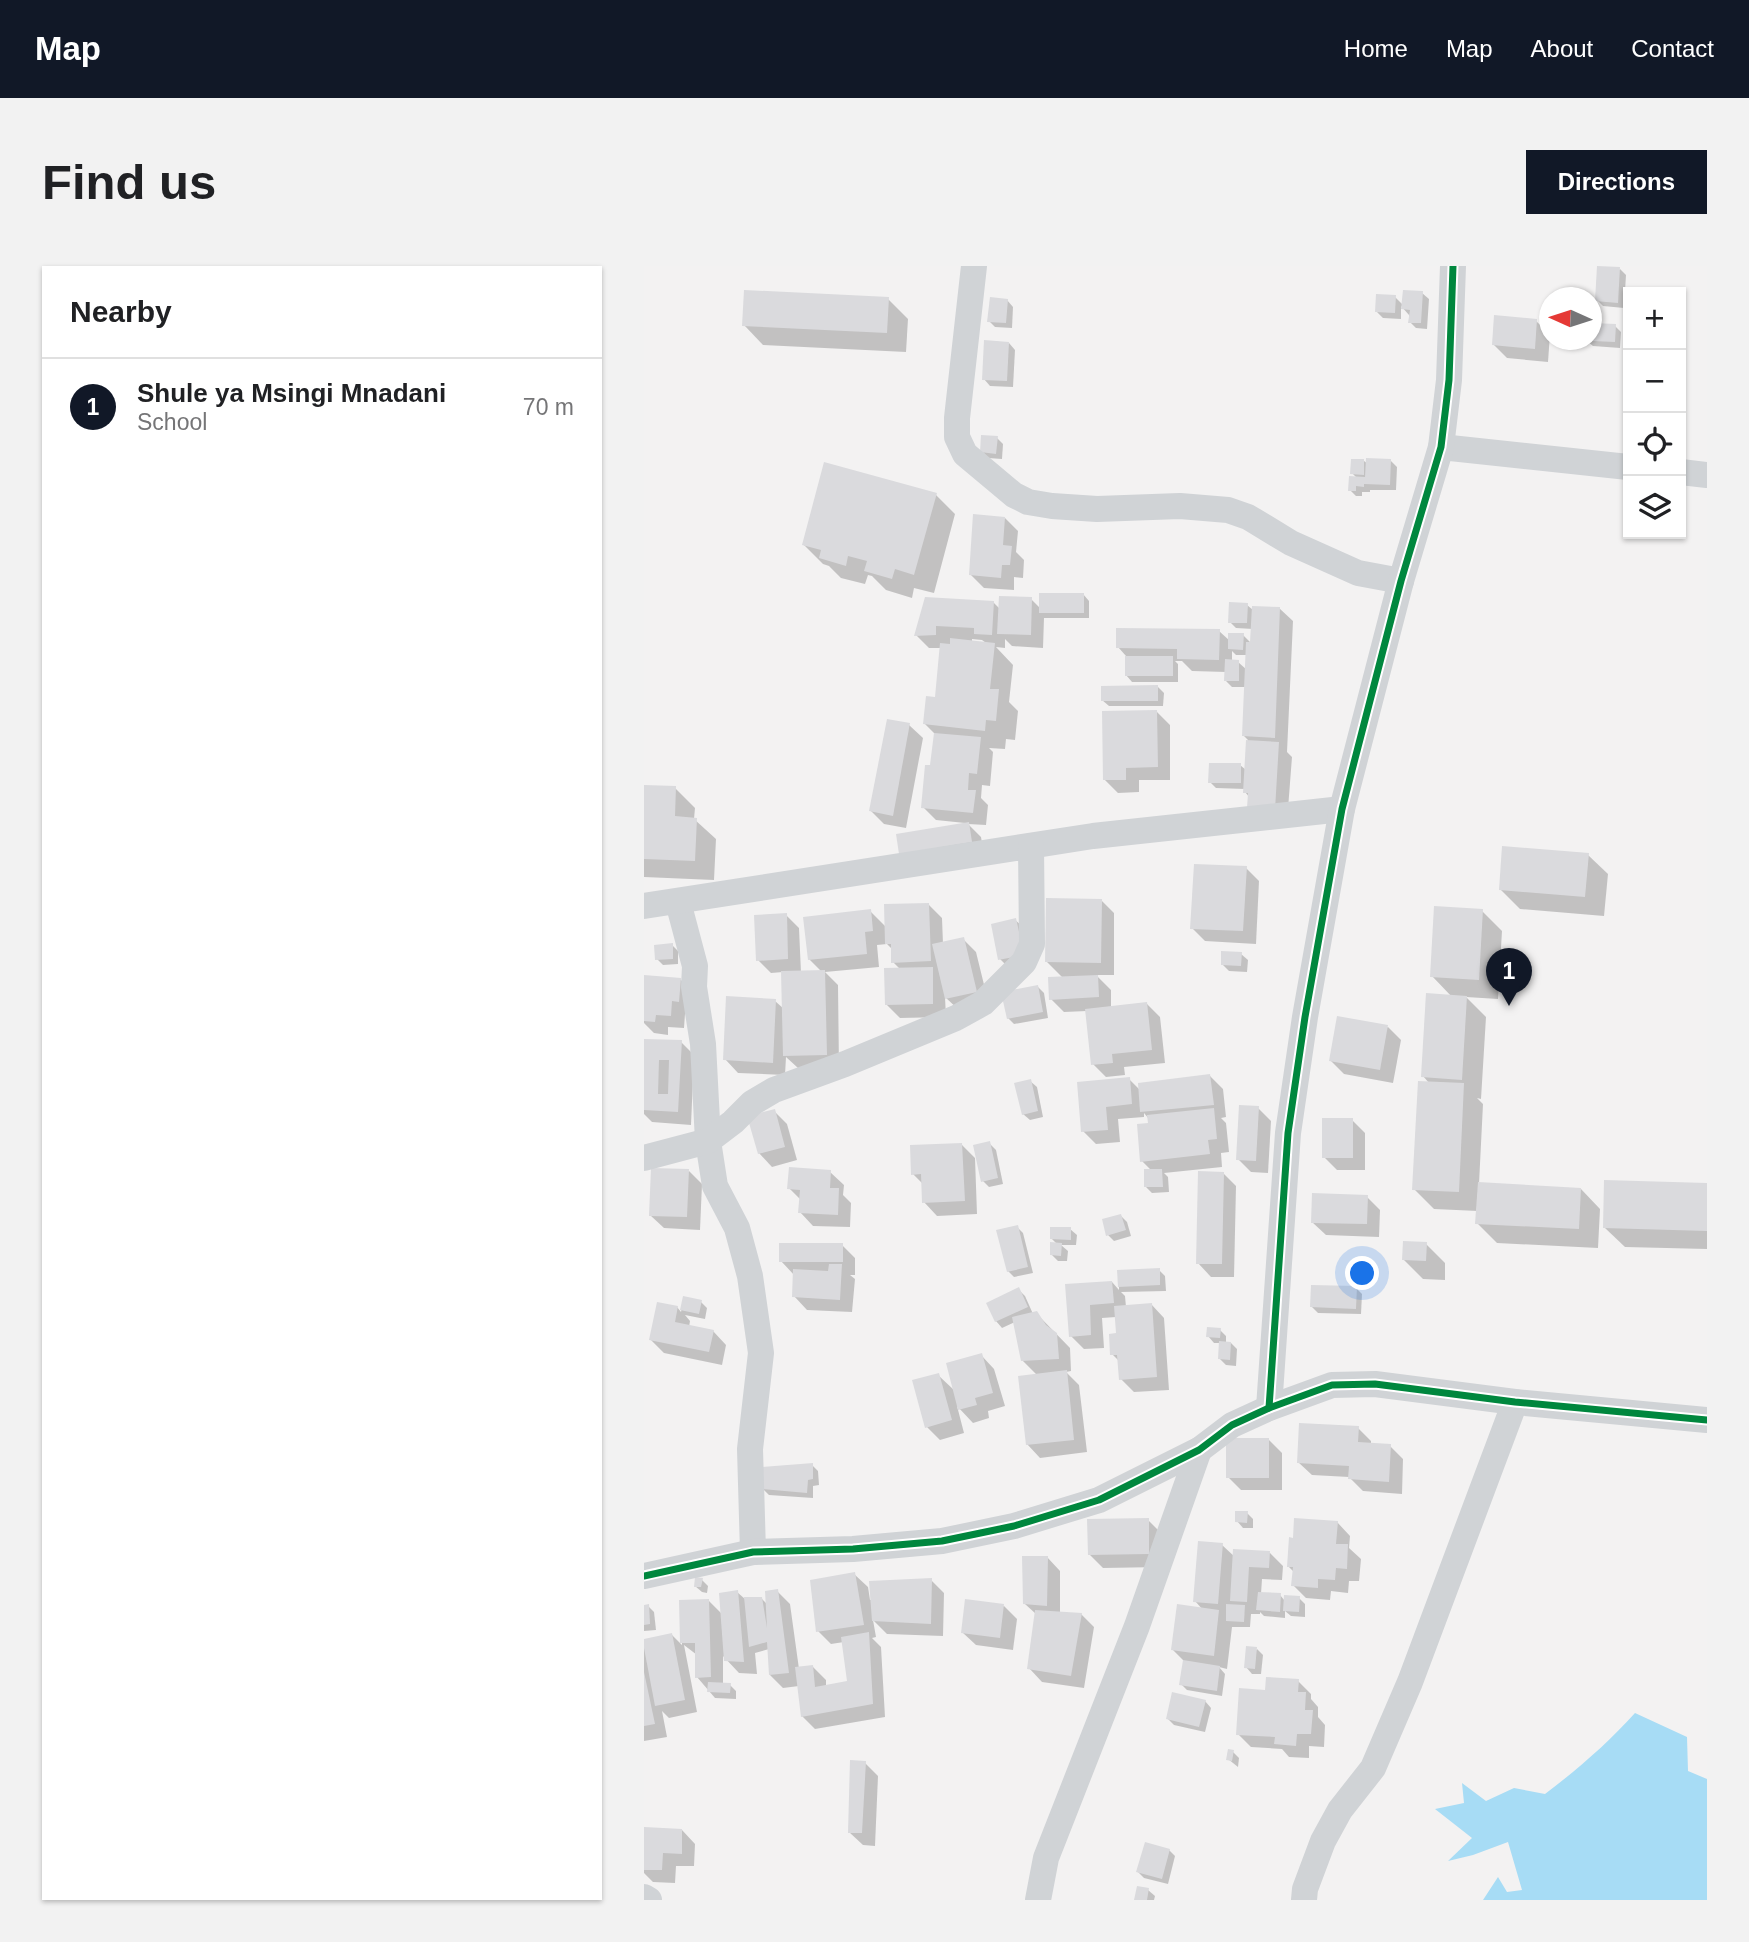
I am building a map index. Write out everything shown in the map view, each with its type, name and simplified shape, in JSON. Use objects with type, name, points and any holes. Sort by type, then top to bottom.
[{"type":"street","points":[[974,266],[957,438],[965,454],[1014,495],[1028,502],[1052,506],[1097,509],[1180,506],[1228,510],[1248,517],[1300,548],[1349,569],[1401,581]]},
{"type":"street","points":[[1269,1408],[1288,1133],[1305,1017],[1342,809],[1401,581],[1441,447],[1449,380],[1453,266]]},
{"type":"street","points":[[1441,447],[1623,466]]},
{"type":"street","points":[[1686,473],[1707,475]]},
{"type":"street","points":[[644,906],[1093,836],[1342,809]]},
{"type":"street","points":[[644,1158],[708,1142],[752,1103],[774,1090],[956,1018],[983,1003],[1024,962],[1032,944],[1031,846]]},
{"type":"street","points":[[678,902],[695,966],[694,987],[703,1044],[708,1142],[715,1186],[737,1228],[750,1276],[761,1353],[750,1449],[753,1552]]},
{"type":"street","points":[[644,1576],[753,1552],[853,1549],[942,1541],[1014,1526],[1099,1500],[1199,1450],[1232,1425],[1332,1385],[1375,1384],[1515,1402],[1707,1420]]},
{"type":"street","points":[[1304,1900],[1305,1889],[1323,1841],[1340,1810],[1373,1768],[1410,1682],[1515,1402]]},
{"type":"street","points":[[1038,1900],[1046,1858],[1138,1626],[1199,1450]]},
{"type":"street","points":[[644,1897],[649,1900]]},
{"type":"water","points":[[1635,1713],[1687,1737],[1688,1771],[1707,1779],[1707,1900],[1483,1900],[1498,1877],[1507,1892],[1522,1890],[1508,1842],[1448,1861],[1472,1838],[1435,1809],[1464,1803],[1462,1783],[1486,1801],[1514,1788],[1545,1794],[1592,1755]]},
{"type":"building","points":[[1597,266],[1620,267],[1618,303],[1602,302],[1602,287],[1596,287]]},
{"type":"building","points":[[744,290],[889,297],[887,333],[742,326]]},
{"type":"building","points":[[1403,290],[1423,291],[1421,323],[1408,323],[1410,310],[1401,309]]},
{"type":"building","points":[[1376,294],[1396,295],[1395,313],[1375,312]]},
{"type":"building","points":[[990,297],[1008,299],[1006,323],[987,322]]},
{"type":"building","points":[[1494,315],[1537,319],[1535,349],[1492,345]]},
{"type":"building","points":[[1602,323],[1616,324],[1615,342],[1602,341]]},
{"type":"building","points":[[984,340],[1009,342],[1007,381],[982,380]]},
{"type":"building","points":[[981,435],[998,436],[996,454],[980,452]]},
{"type":"building","points":[[1366,458],[1391,459],[1390,485],[1364,484],[1364,487],[1356,486],[1356,491],[1348,491],[1349,476],[1365,477]]},
{"type":"building","points":[[1351,459],[1364,459],[1364,475],[1350,474]]},
{"type":"building","points":[[824,462],[937,493],[914,575],[895,569],[892,579],[864,571],[867,561],[848,556],[846,566],[819,558],[821,550],[802,545]]},
{"type":"building","points":[[973,514],[1005,517],[1003,545],[1012,546],[1010,565],[1002,565],[1001,578],[969,575]]},
{"type":"building","points":[[1039,593],[1084,593],[1084,613],[1039,613]]},
{"type":"building","points":[[999,596],[1032,597],[1031,635],[997,634]]},
{"type":"building","points":[[925,597],[994,601],[992,635],[974,634],[974,628],[936,626],[936,635],[914,636]]},
{"type":"building","points":[[1229,602],[1248,603],[1247,623],[1228,623]]},
{"type":"building","points":[[1252,606],[1280,607],[1275,738],[1242,736],[1246,642],[1250,642]]},
{"type":"building","points":[[1116,628],[1220,629],[1219,660],[1177,659],[1177,649],[1116,648]]},
{"type":"building","points":[[1228,633],[1244,633],[1243,650],[1228,649]]},
{"type":"building","points":[[950,638],[995,643],[990,689],[999,689],[996,721],[986,720],[985,731],[923,724],[926,696],[935,697],[940,643],[950,644]]},
{"type":"building","points":[[1125,656],[1173,656],[1173,676],[1125,676]]},
{"type":"building","points":[[1225,659],[1239,660],[1239,681],[1224,681]]},
{"type":"building","points":[[1158,685],[1158,701],[1101,701],[1101,686]]},
{"type":"building","points":[[1157,710],[1158,767],[1126,768],[1126,780],[1103,780],[1102,711]]},
{"type":"building","points":[[887,719],[910,723],[893,816],[869,811]]},
{"type":"building","points":[[934,733],[981,737],[977,774],[969,773],[968,790],[976,790],[973,813],[921,808],[925,765],[930,765]]},
{"type":"building","points":[[1246,740],[1279,742],[1275,810],[1247,808],[1248,793],[1243,793]]},
{"type":"building","points":[[1209,763],[1241,763],[1241,783],[1208,783]]},
{"type":"building","points":[[644,785],[676,786],[675,816],[697,818],[695,861],[644,859]]},
{"type":"building","points":[[969,822],[972,842],[899,854],[896,834]]},
{"type":"building","points":[[1502,846],[1589,853],[1585,897],[1499,890]]},
{"type":"building","points":[[1194,864],[1247,866],[1243,931],[1190,929]]},
{"type":"building","points":[[1046,898],[1102,899],[1101,963],[1045,962]]},
{"type":"building","points":[[929,903],[931,961],[891,963],[891,944],[885,944],[884,904]]},
{"type":"building","points":[[1434,906],[1483,909],[1479,980],[1430,977]]},
{"type":"building","points":[[871,909],[873,931],[865,932],[867,954],[808,960],[803,917]]},
{"type":"building","points":[[787,913],[788,959],[756,961],[754,915]]},
{"type":"building","points":[[1016,918],[1024,955],[998,960],[991,924]]},
{"type":"building","points":[[964,937],[977,992],[945,999],[932,944]]},
{"type":"building","points":[[673,943],[673,959],[655,960],[654,945]]},
{"type":"building","points":[[1221,951],[1242,952],[1241,966],[1221,965]]},
{"type":"building","points":[[933,967],[933,1004],[885,1005],[884,968]]},
{"type":"building","points":[[825,970],[827,1055],[783,1056],[781,971]]},
{"type":"building","points":[[644,975],[681,978],[679,1002],[672,1001],[671,1016],[656,1015],[655,1022],[644,1021]]},
{"type":"building","points":[[1098,975],[1099,997],[1049,1000],[1048,977]]},
{"type":"building","points":[[1038,985],[1043,1012],[1007,1019],[1001,992]]},
{"type":"building","points":[[1426,993],[1467,996],[1462,1080],[1421,1077]]},
{"type":"building","points":[[726,996],[776,999],[773,1063],[723,1060]]},
{"type":"building","points":[[1147,1002],[1152,1050],[1112,1054],[1113,1063],[1091,1065],[1085,1009]]},
{"type":"building","points":[[1337,1016],[1388,1025],[1380,1070],[1329,1061]]},
{"type":"building","points":[[644,1039],[682,1040],[678,1112],[644,1110]],"holes":[[[659,1060],[669,1060],[668,1094],[658,1094]]]},
{"type":"building","points":[[1210,1074],[1214,1105],[1140,1112],[1138,1083]]},
{"type":"building","points":[[1130,1077],[1132,1104],[1106,1107],[1108,1130],[1081,1132],[1077,1082]]},
{"type":"building","points":[[1031,1079],[1038,1111],[1022,1115],[1014,1083]]},
{"type":"building","points":[[1418,1081],[1464,1083],[1459,1192],[1412,1190]]},
{"type":"building","points":[[1239,1105],[1259,1106],[1256,1161],[1236,1160]]},
{"type":"building","points":[[1214,1108],[1217,1139],[1208,1140],[1210,1154],[1140,1162],[1137,1124],[1148,1123],[1147,1115]]},
{"type":"building","points":[[775,1109],[785,1147],[758,1154],[747,1116]]},
{"type":"building","points":[[1322,1118],[1353,1118],[1353,1158],[1322,1158]]},
{"type":"building","points":[[990,1141],[998,1178],[981,1182],[973,1145]]},
{"type":"building","points":[[962,1143],[965,1201],[922,1203],[921,1174],[911,1175],[910,1145]]},
{"type":"building","points":[[789,1167],[831,1170],[830,1188],[839,1188],[838,1215],[798,1213],[800,1190],[787,1189]]},
{"type":"building","points":[[651,1168],[689,1169],[687,1217],[649,1216]]},
{"type":"building","points":[[1144,1169],[1162,1169],[1163,1187],[1144,1187]]},
{"type":"building","points":[[1198,1171],[1224,1172],[1222,1264],[1196,1264]]},
{"type":"building","points":[[1604,1180],[1707,1183],[1707,1231],[1603,1228]]},
{"type":"building","points":[[1478,1182],[1581,1188],[1579,1229],[1475,1224]]},
{"type":"building","points":[[1312,1193],[1368,1195],[1367,1224],[1311,1223]]},
{"type":"building","points":[[1121,1214],[1126,1230],[1106,1236],[1102,1219]]},
{"type":"building","points":[[1018,1225],[1028,1267],[1007,1272],[996,1230]]},
{"type":"building","points":[[1050,1227],[1071,1227],[1071,1240],[1050,1239]]},
{"type":"building","points":[[1403,1241],[1427,1242],[1426,1261],[1402,1260]]},
{"type":"building","points":[[1050,1242],[1062,1243],[1061,1256],[1050,1255]]},
{"type":"building","points":[[779,1243],[843,1243],[843,1262],[779,1262]]},
{"type":"building","points":[[829,1264],[842,1264],[840,1300],[792,1297],[793,1269],[828,1271]]},
{"type":"building","points":[[1160,1268],[1160,1285],[1118,1287],[1117,1270]]},
{"type":"building","points":[[1112,1281],[1114,1303],[1090,1305],[1091,1335],[1069,1337],[1065,1284]]},
{"type":"building","points":[[1311,1285],[1357,1286],[1356,1309],[1310,1307]]},
{"type":"building","points":[[1019,1287],[1028,1307],[995,1322],[986,1303]]},
{"type":"building","points":[[683,1296],[702,1300],[699,1314],[680,1310]]},
{"type":"building","points":[[657,1302],[678,1306],[675,1322],[714,1330],[709,1352],[649,1340]]},
{"type":"building","points":[[1152,1303],[1157,1377],[1119,1380],[1117,1355],[1110,1355],[1109,1334],[1116,1333],[1114,1306]]},
{"type":"building","points":[[1037,1311],[1046,1325],[1057,1333],[1059,1359],[1021,1361],[1012,1317]]},
{"type":"building","points":[[1207,1327],[1221,1328],[1220,1338],[1206,1337]]},
{"type":"building","points":[[1219,1341],[1231,1342],[1230,1360],[1218,1359]]},
{"type":"building","points":[[982,1353],[993,1393],[975,1398],[977,1405],[958,1410],[946,1363]]},
{"type":"building","points":[[1067,1370],[1074,1440],[1026,1445],[1018,1376]]},
{"type":"building","points":[[939,1373],[952,1420],[925,1428],[912,1380]]},
{"type":"building","points":[[1299,1423],[1359,1426],[1358,1442],[1391,1444],[1389,1482],[1348,1479],[1349,1466],[1297,1463]]},
{"type":"building","points":[[1226,1438],[1269,1438],[1269,1478],[1226,1478]]},
{"type":"building","points":[[813,1463],[813,1479],[808,1480],[807,1493],[761,1489],[762,1467]]},
{"type":"building","points":[[1235,1511],[1248,1511],[1247,1523],[1235,1522]]},
{"type":"building","points":[[1149,1518],[1149,1554],[1088,1555],[1087,1519]]},
{"type":"building","points":[[1294,1518],[1338,1521],[1336,1544],[1348,1544],[1347,1569],[1336,1568],[1335,1580],[1318,1579],[1318,1588],[1291,1586],[1293,1567],[1287,1567],[1289,1537],[1293,1538]]},
{"type":"building","points":[[1198,1541],[1223,1543],[1218,1604],[1193,1602]]},
{"type":"building","points":[[1233,1549],[1270,1551],[1269,1568],[1249,1567],[1247,1602],[1230,1601]]},
{"type":"building","points":[[1022,1556],[1048,1556],[1047,1606],[1023,1604]]},
{"type":"building","points":[[855,1572],[864,1625],[816,1632],[810,1580]]},
{"type":"building","points":[[695,1577],[703,1578],[701,1587],[694,1587]]},
{"type":"building","points":[[932,1578],[931,1624],[872,1621],[869,1581]]},
{"type":"building","points":[[778,1589],[789,1673],[769,1675],[767,1642],[749,1647],[744,1597],[762,1597],[767,1628],[765,1591]]},
{"type":"building","points":[[738,1590],[744,1662],[724,1661],[719,1593]]},
{"type":"building","points":[[1258,1592],[1281,1593],[1280,1612],[1256,1610]]},
{"type":"building","points":[[1284,1595],[1300,1596],[1299,1612],[1283,1611]]},
{"type":"building","points":[[709,1599],[711,1677],[695,1678],[695,1643],[680,1643],[679,1600]]},
{"type":"building","points":[[965,1599],[1004,1604],[1000,1638],[961,1633]]},
{"type":"building","points":[[649,1604],[650,1624],[644,1625],[644,1605]]},
{"type":"building","points":[[1177,1604],[1219,1610],[1214,1656],[1171,1650]]},
{"type":"building","points":[[1226,1604],[1245,1605],[1244,1622],[1226,1621]]},
{"type":"building","points":[[1035,1610],[1082,1613],[1071,1676],[1027,1669]]},
{"type":"building","points":[[869,1632],[873,1704],[801,1717],[795,1667],[813,1665],[815,1687],[847,1681],[841,1637]]},
{"type":"building","points":[[672,1633],[685,1700],[655,1706],[644,1639]]},
{"type":"building","points":[[1246,1646],[1257,1647],[1255,1669],[1244,1668]]},
{"type":"building","points":[[1183,1660],[1220,1666],[1217,1691],[1179,1685]]},
{"type":"building","points":[[644,1672],[655,1724],[644,1726]]},
{"type":"building","points":[[1266,1677],[1299,1679],[1298,1692],[1306,1692],[1305,1710],[1313,1710],[1311,1734],[1297,1734],[1296,1746],[1274,1744],[1275,1737],[1236,1735],[1239,1688],[1265,1690]]},
{"type":"building","points":[[708,1682],[731,1683],[730,1693],[707,1692]]},
{"type":"building","points":[[1172,1692],[1206,1700],[1199,1727],[1166,1719]]},
{"type":"building","points":[[1228,1749],[1234,1750],[1232,1761],[1226,1760]]},
{"type":"building","points":[[850,1760],[866,1761],[862,1833],[848,1833]]},
{"type":"building","points":[[644,1827],[682,1829],[682,1854],[663,1853],[662,1870],[644,1870]]},
{"type":"building","points":[[1145,1842],[1170,1849],[1162,1879],[1136,1872]]},
{"type":"building","points":[[1137,1886],[1149,1888],[1147,1900],[1134,1900]]},
{"type":"cycle path","points":[[1269,1408],[1288,1133],[1305,1017],[1342,809],[1401,581],[1441,447],[1449,380],[1453,266]]},
{"type":"cycle path","points":[[644,1576],[753,1552],[853,1549],[942,1541],[1014,1526],[1099,1500],[1199,1450],[1232,1425],[1332,1385],[1375,1384],[1515,1402],[1707,1420]]},
{"type":"place","name":"Shule ya Msingi Mnadani","points":[[1509,1006]]}]
